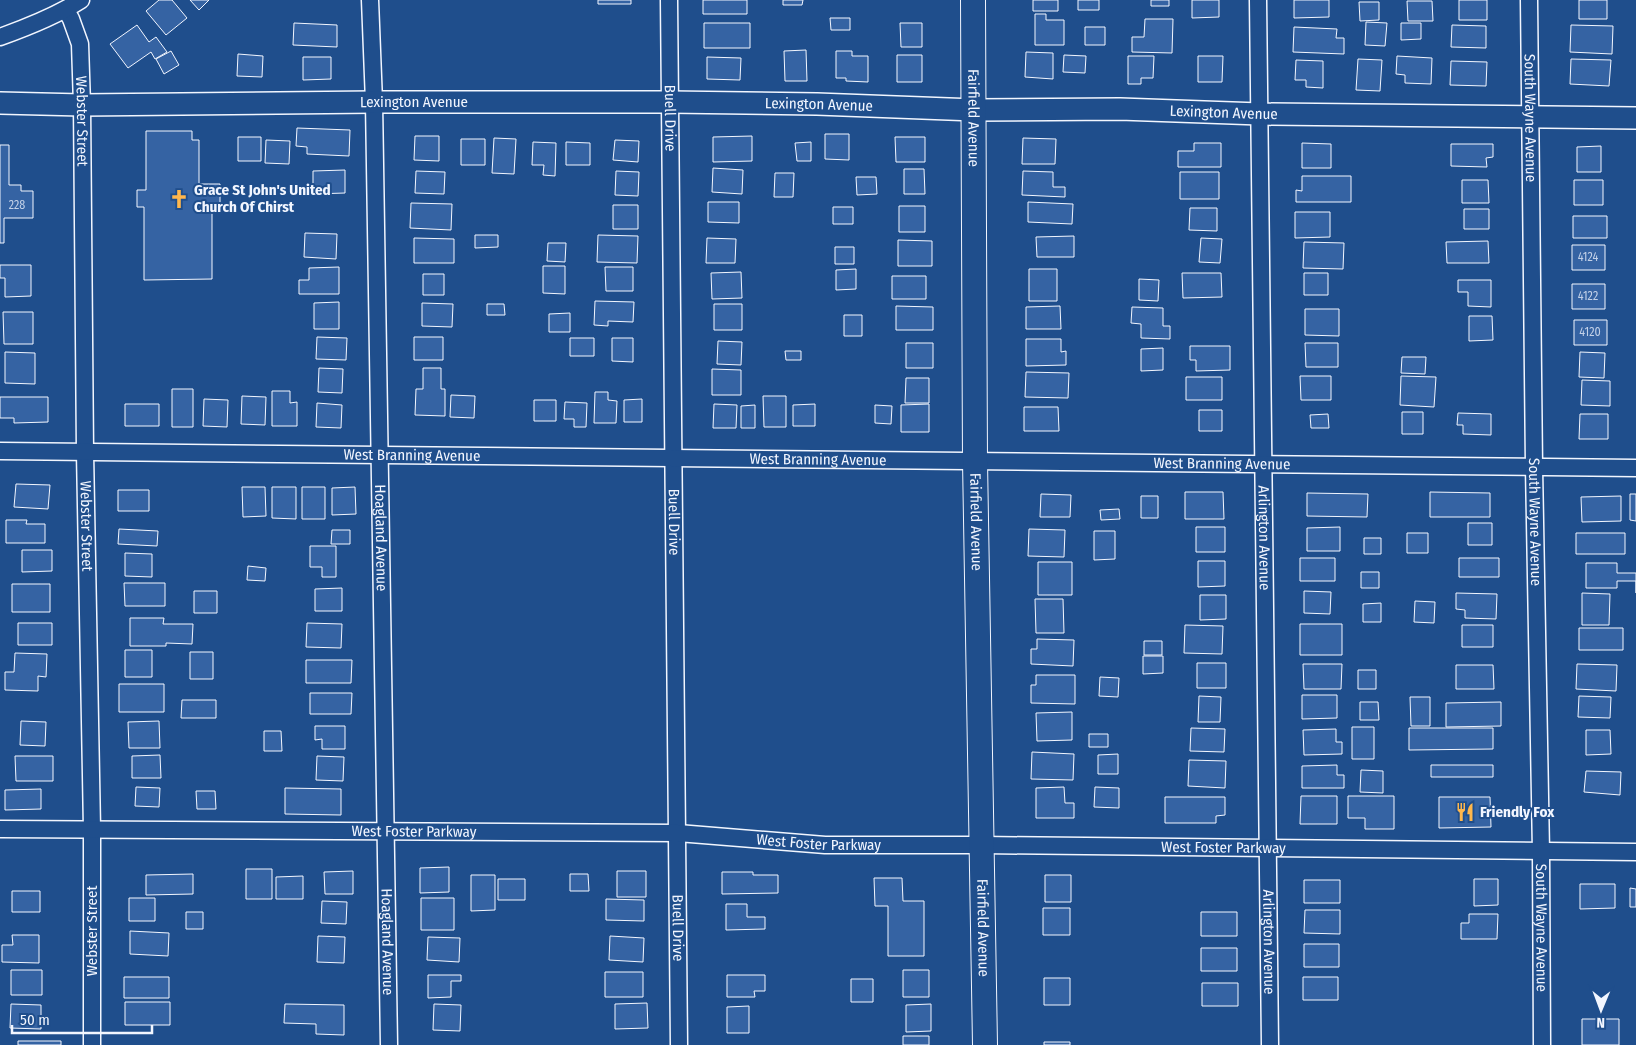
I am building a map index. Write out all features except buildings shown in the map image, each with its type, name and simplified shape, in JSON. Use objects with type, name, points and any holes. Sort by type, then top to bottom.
[{"type":"main road","name":"Fairfield Avenue","points":[[973,0],[976,462],[985,1045]]},
{"type":"street","points":[[0,37],[32,26],[66,10],[81,0]]},
{"type":"street","name":"Hoagland Avenue","points":[[370,0],[374,102],[389,1045]]},
{"type":"street","name":"Buell Drive","points":[[669,0],[679,1045]]},
{"type":"street","name":"Arlington Avenue","points":[[1258,0],[1270,1045]]},
{"type":"street","name":"South Wayne Avenue","points":[[1529,0],[1542,1045]]},
{"type":"street","name":"Webster Street","points":[[66,10],[72,19],[80,44],[82,105],[85,452],[92,829],[92,1045]]},
{"type":"street","name":"Lexington Avenue","points":[[0,103],[82,105],[374,102],[670,102],[817,104],[975,110],[1120,109],[1260,114],[1636,118]]},
{"type":"street","name":"West Branning Avenue","points":[[0,451],[1636,468]]},
{"type":"street","name":"West Foster Parkway","points":[[0,829],[678,833],[825,845],[1636,852]]},
{"type":"place","name":"Grace St John's United Church Of Chirst","points":[[179,199]]},
{"type":"place","name":"Friendly Fox","points":[[1465,812]]}]
